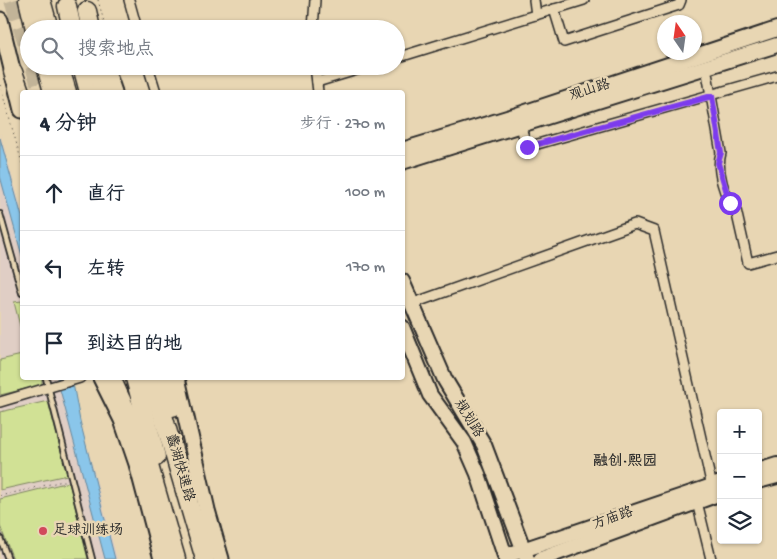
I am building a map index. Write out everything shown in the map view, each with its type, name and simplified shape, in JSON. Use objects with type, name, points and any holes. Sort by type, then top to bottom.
[{"type":"highway","points":[[28,0],[33,20]]},
{"type":"highway","points":[[41,0],[47,20]]},
{"type":"highway","points":[[90,4],[91,20]]},
{"type":"highway","points":[[67,6],[70,20]]},
{"type":"highway","points":[[14,72],[20,91]]},
{"type":"highway","points":[[48,75],[52,90]]},
{"type":"highway","points":[[62,75],[66,90]]},
{"type":"highway","points":[[84,75],[88,90]]},
{"type":"highway","points":[[100,75],[103,90]]},
{"type":"highway","points":[[112,380],[145,452]]},
{"type":"highway","points":[[123,380],[176,559]]},
{"type":"highway","name":"蠡湖快速路","points":[[136,380],[183,559]]},
{"type":"highway","name":"蠡湖快速路","points":[[153,380],[205,559]]},
{"type":"highway","points":[[166,380],[199,535]]},
{"type":"main road","points":[[0,20],[20,100]]},
{"type":"main road","points":[[108,75],[113,90]]},
{"type":"main road","points":[[102,380],[122,420],[137,464],[162,559]]},
{"type":"main road","points":[[177,380],[207,510],[221,559]]},
{"type":"street","points":[[129,0],[135,20]]},
{"type":"street","points":[[314,0],[314,20]]},
{"type":"street","points":[[534,0],[536,15]]},
{"type":"street","points":[[405,55],[584,0]]},
{"type":"street","points":[[554,9],[564,42],[679,5],[681,0]]},
{"type":"street","name":"观山路","points":[[405,161],[777,29]]},
{"type":"street","name":"观山路","points":[[405,149],[519,120],[777,45]]},
{"type":"street","points":[[706,67],[721,153],[718,163],[730,203],[736,210],[748,263],[777,255]]},
{"type":"street","points":[[151,75],[155,90]]},
{"type":"street","points":[[317,75],[318,90]]},
{"type":"street","points":[[317,82],[340,75]]},
{"type":"street","points":[[519,120],[527,147],[777,76]]},
{"type":"street","points":[[411,304],[635,224],[654,231],[717,489]]},
{"type":"street","name":"规划路","points":[[405,289],[445,380],[484,445],[526,554]]},
{"type":"street","name":"规划路","points":[[405,334],[430,394],[464,442],[478,474],[505,557]]},
{"type":"street","points":[[0,402],[49,383],[66,380]]},
{"type":"street","points":[[762,470],[777,465]]},
{"type":"street","points":[[762,481],[777,476]]},
{"type":"street","name":"方庙路","points":[[540,559],[697,502],[717,489]]},
{"type":"street","name":"方庙路","points":[[505,557],[526,554],[717,489]]},
{"type":"street","points":[[697,502],[710,559]]},
{"type":"lane","points":[[0,214],[20,286]]},
{"type":"lane","points":[[49,383],[92,559]]},
{"type":"lane","points":[[0,538],[8,559]]},
{"type":"path","points":[[90,4],[100,20]]},
{"type":"path","points":[[0,85],[20,156]]},
{"type":"path","points":[[0,496],[72,479]]},
{"type":"shaded area","points":[[0,134],[20,205],[20,380],[70,380],[117,559],[0,559]]},
{"type":"green space","points":[[20,301],[20,326],[14,302]]},
{"type":"green space","points":[[20,355],[20,380],[42,380],[42,385],[0,395],[0,360]]},
{"type":"green space","points":[[48,401],[67,475],[0,490],[0,412]]},
{"type":"green space","name":"足球训练场","points":[[69,482],[88,559],[13,559],[0,526],[0,499]]},
{"type":"water","points":[[0,138],[20,210],[20,249],[0,176]]},
{"type":"water","points":[[58,380],[72,380],[80,421],[115,559],[105,559]]},
{"type":"tunnel","points":[[13,0],[20,22]]},
{"type":"tunnel","points":[[37,75],[41,90]]},
{"type":"place","name":"足球训练场","points":[[43,531]]},
{"type":"district","name":"融创·熙园","points":[[625,462]]},
{"type":"route","points":[[527,147],[712,96],[721,153],[718,163],[730,203]]}]
